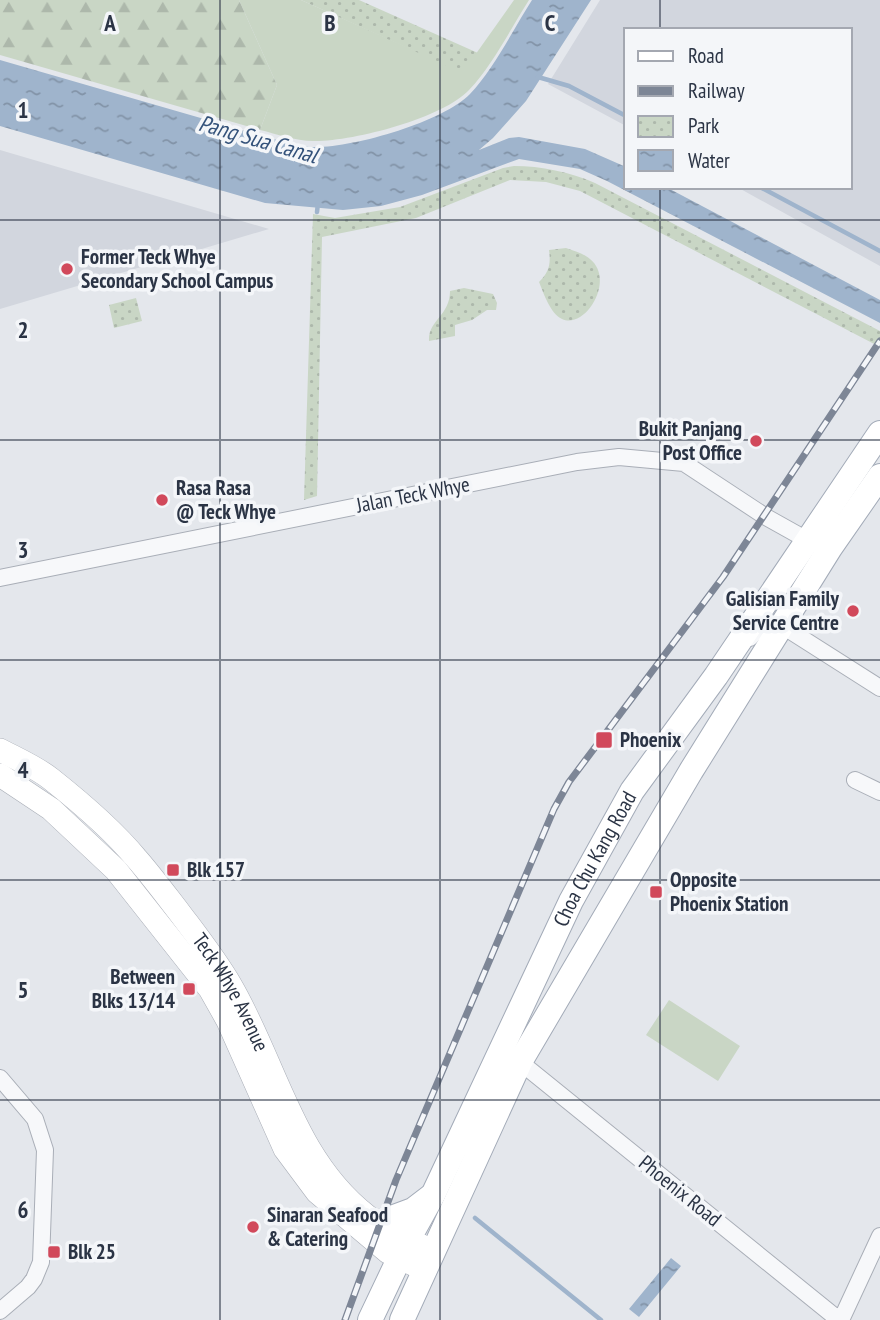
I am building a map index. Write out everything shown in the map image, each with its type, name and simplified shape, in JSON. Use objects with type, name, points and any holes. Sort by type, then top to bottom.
[{"type":"main road","name":"Choa Chu Kang Road","points":[[370,1320],[433,1195],[571,901],[632,791],[729,658],[880,433]]},
{"type":"main road","name":"Choa Chu Kang Road","points":[[402,1320],[520,1062],[632,869],[781,625],[880,476]]},
{"type":"main road","name":"Teck Whye Avenue","points":[[0,750],[48,777],[135,856],[232,988],[290,1115],[308,1148],[348,1199],[404,1249],[429,1260]]},
{"type":"main road","name":"Teck Whye Avenue","points":[[0,775],[51,809],[117,870],[210,989],[222,1010],[272,1124],[299,1170],[325,1199],[388,1252],[404,1249]]},
{"type":"main road","points":[[632,791],[625,821],[628,826],[634,829],[646,828],[666,813]]},
{"type":"main road","points":[[589,868],[617,843],[625,844],[631,851],[632,869]]},
{"type":"main road","points":[[378,1223],[413,1210],[433,1195]]},
{"type":"street","name":"Jalan Teck Whye","points":[[0,578],[564,464],[619,457],[684,463],[766,517],[809,541]]},
{"type":"street","points":[[729,658],[765,624],[773,622],[880,688]]},
{"type":"street","points":[[855,780],[880,792]]},
{"type":"street","name":"Phoenix Road","points":[[520,1062],[840,1320]]},
{"type":"street","points":[[0,1078],[35,1119],[45,1150],[41,1262],[28,1287],[0,1311]]},
{"type":"street","points":[[840,1320],[880,1236]]},
{"type":"shaded area","points":[[600,0],[880,0],[880,266],[741,189],[852,189],[852,28],[624,28],[624,125],[548,84]]},
{"type":"shaded area","name":"Former Teck Whye Secondary School Campus","points":[[0,150],[269,229],[0,309]]},
{"type":"green space","points":[[0,0],[239,0],[277,85],[260,130],[0,55]]},
{"type":"green space","points":[[239,0],[301,0],[463,72],[514,0],[529,0],[486,70],[469,90],[456,100],[418,119],[373,133],[313,141],[293,139],[260,130],[277,85]]},
{"type":"green space","points":[[301,0],[359,0],[478,53],[463,73]]},
{"type":"green space","points":[[514,166],[555,170],[595,183],[880,331],[880,347],[580,191],[546,182],[510,180],[416,218],[322,237],[317,496],[304,500],[313,214],[335,218],[400,207]]},
{"type":"green space","points":[[566,248],[590,259],[597,268],[600,279],[599,290],[588,310],[571,320],[562,319],[554,312],[539,282],[548,268],[549,250]]},
{"type":"green space","points":[[464,288],[493,294],[497,303],[496,310],[487,310],[472,320],[455,325],[455,336],[429,341],[432,328],[447,306],[450,291]]},
{"type":"green space","points":[[136,298],[142,321],[114,328],[109,305]]},
{"type":"green space","points":[[669,1000],[740,1046],[718,1081],[646,1035]]},
{"type":"water","name":"Pang Sua Canal","points":[[532,0],[591,0],[526,101],[479,150],[509,138],[519,137],[585,149],[624,166],[624,189],[670,189],[880,300],[880,323],[580,169],[519,159],[422,195],[381,206],[343,210],[265,203],[0,126],[0,60],[311,147],[348,144],[418,124],[457,104],[470,94],[495,61]]},
{"type":"water","points":[[671,1258],[681,1266],[639,1317],[629,1309]]},
{"type":"waterway","points":[[538,77],[569,86],[624,115]]},
{"type":"waterway","points":[[764,189],[880,251]]},
{"type":"waterway","points":[[317,212],[318,203]]},
{"type":"waterway","points":[[475,1218],[601,1320]]},
{"type":"railway","points":[[345,1320],[396,1180],[554,809],[569,782],[723,577],[880,341]]},
{"type":"place","name":"Former Teck Whye Secondary School Campus","points":[[67,269]]},
{"type":"place","name":"Bukit Panjang Post Office","points":[[756,441]]},
{"type":"place","name":"Rasa Rasa @ Teck Whye","points":[[162,500]]},
{"type":"place","name":"Galisian Family Service Centre","points":[[853,611]]},
{"type":"place","name":"Phoenix","points":[[604,740]]},
{"type":"place","name":"Blk 157","points":[[173,870]]},
{"type":"place","name":"Opposite Phoenix Station","points":[[656,892]]},
{"type":"place","name":"Between Blks 13/14","points":[[189,989]]},
{"type":"place","name":"Sinaran Seafood & Catering","points":[[253,1227]]},
{"type":"place","name":"Blk 25","points":[[54,1252]]}]
